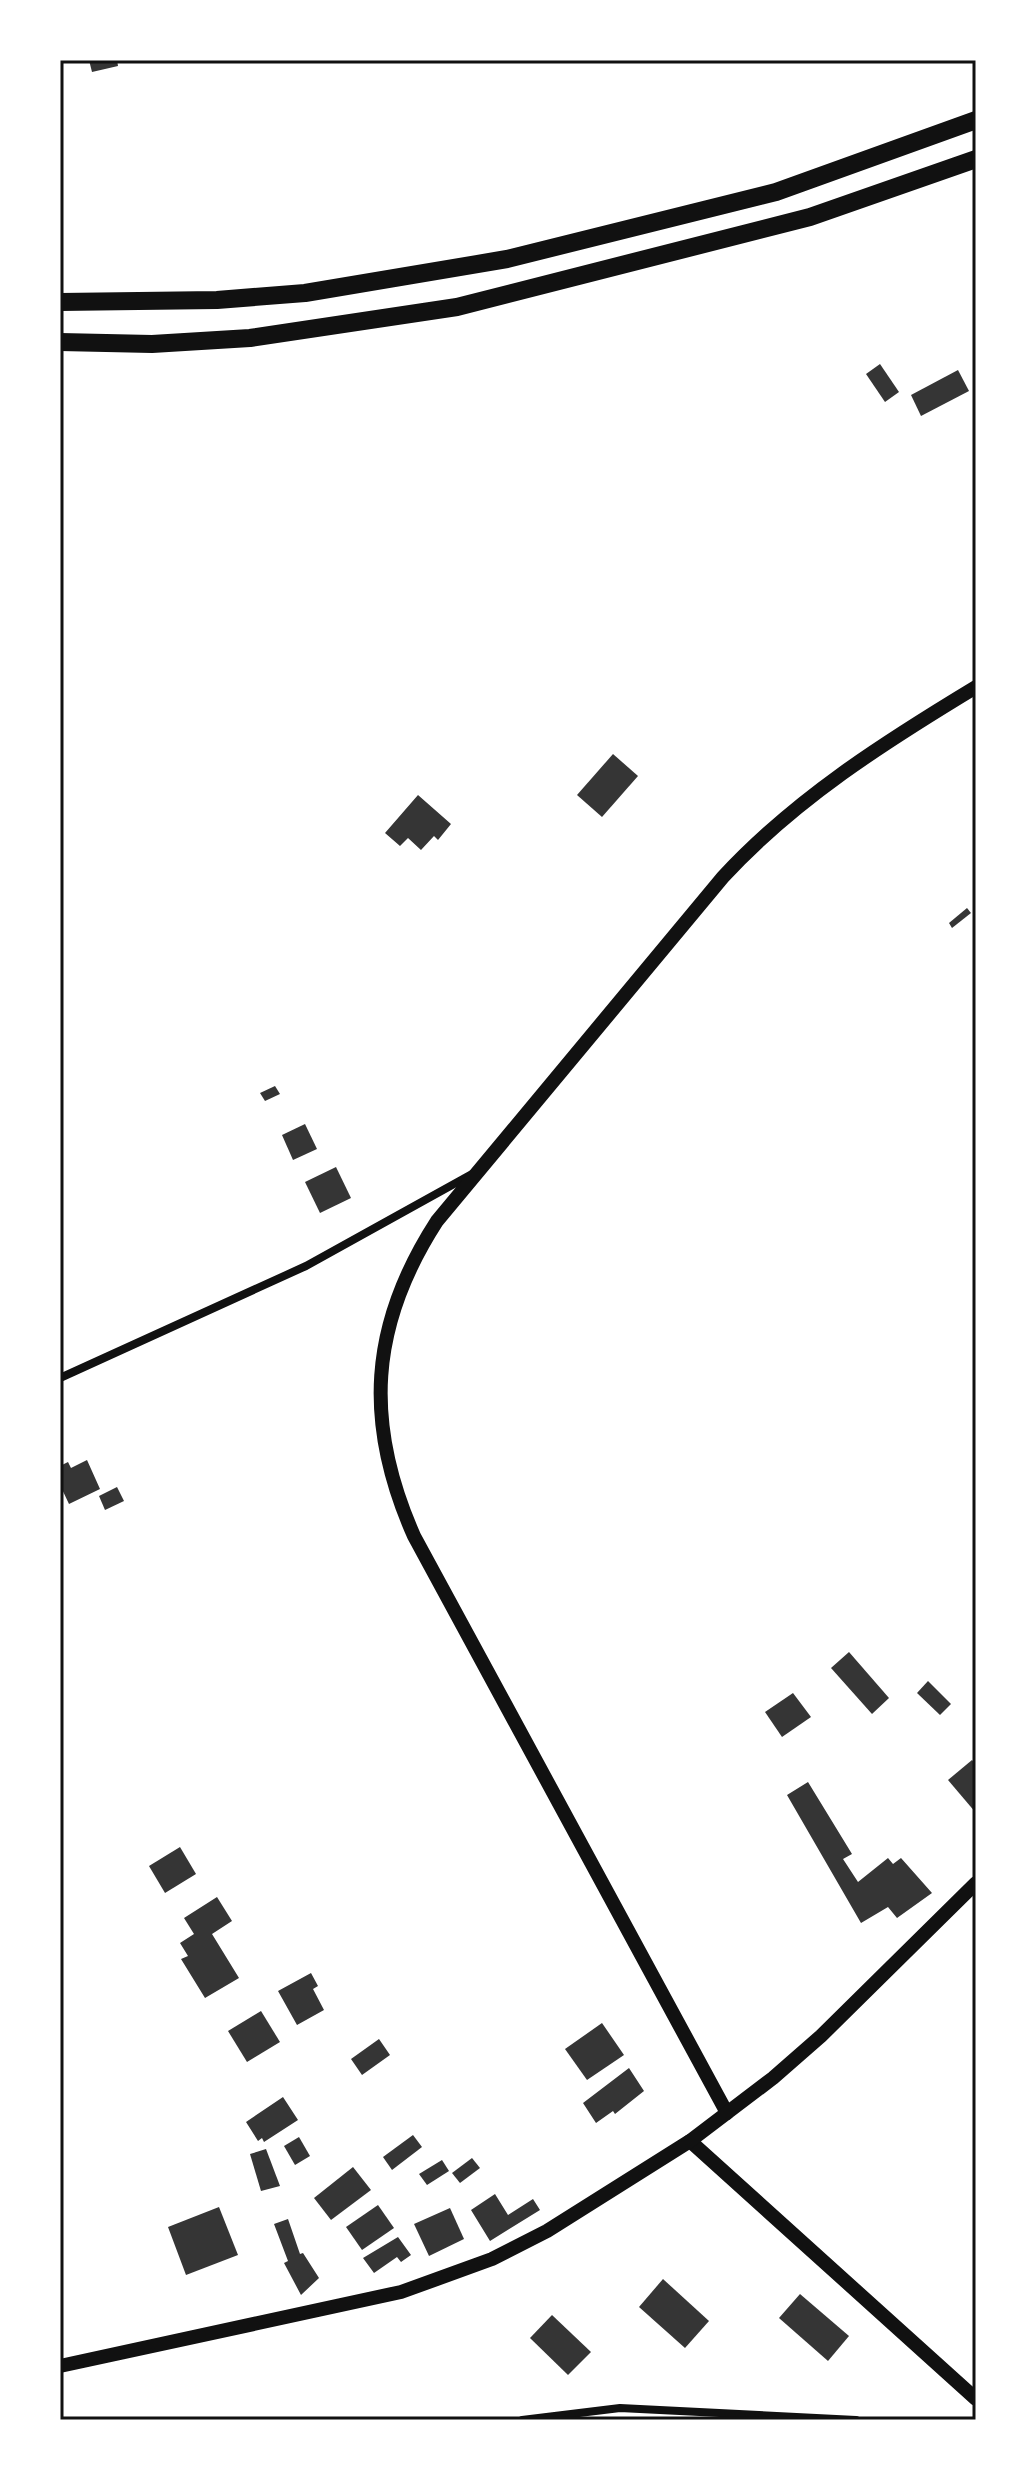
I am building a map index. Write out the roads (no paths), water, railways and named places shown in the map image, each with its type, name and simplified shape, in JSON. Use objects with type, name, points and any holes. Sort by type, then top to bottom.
[{"type":"highway","points":[[60,302],[203,300],[305,293],[507,259],[765,195],[976,120]]},
{"type":"highway","points":[[60,342],[152,344],[250,338],[457,307],[774,227],[976,159]]},
{"type":"street","points":[[727,2113],[418,1544],[388,1467],[379,1393],[382,1358],[394,1306],[422,1243],[701,902],[753,846],[798,806],[862,759],[976,687]]},
{"type":"street","points":[[60,1378],[306,1266],[479,1170]]},
{"type":"street","points":[[60,2366],[367,2300],[454,2275],[547,2231],[690,2141],[727,2113],[821,2036],[976,1883]]},
{"type":"street","points":[[690,2141],[976,2399]]},
{"type":"street","points":[[522,2420],[620,2408],[856,2420]]}]
